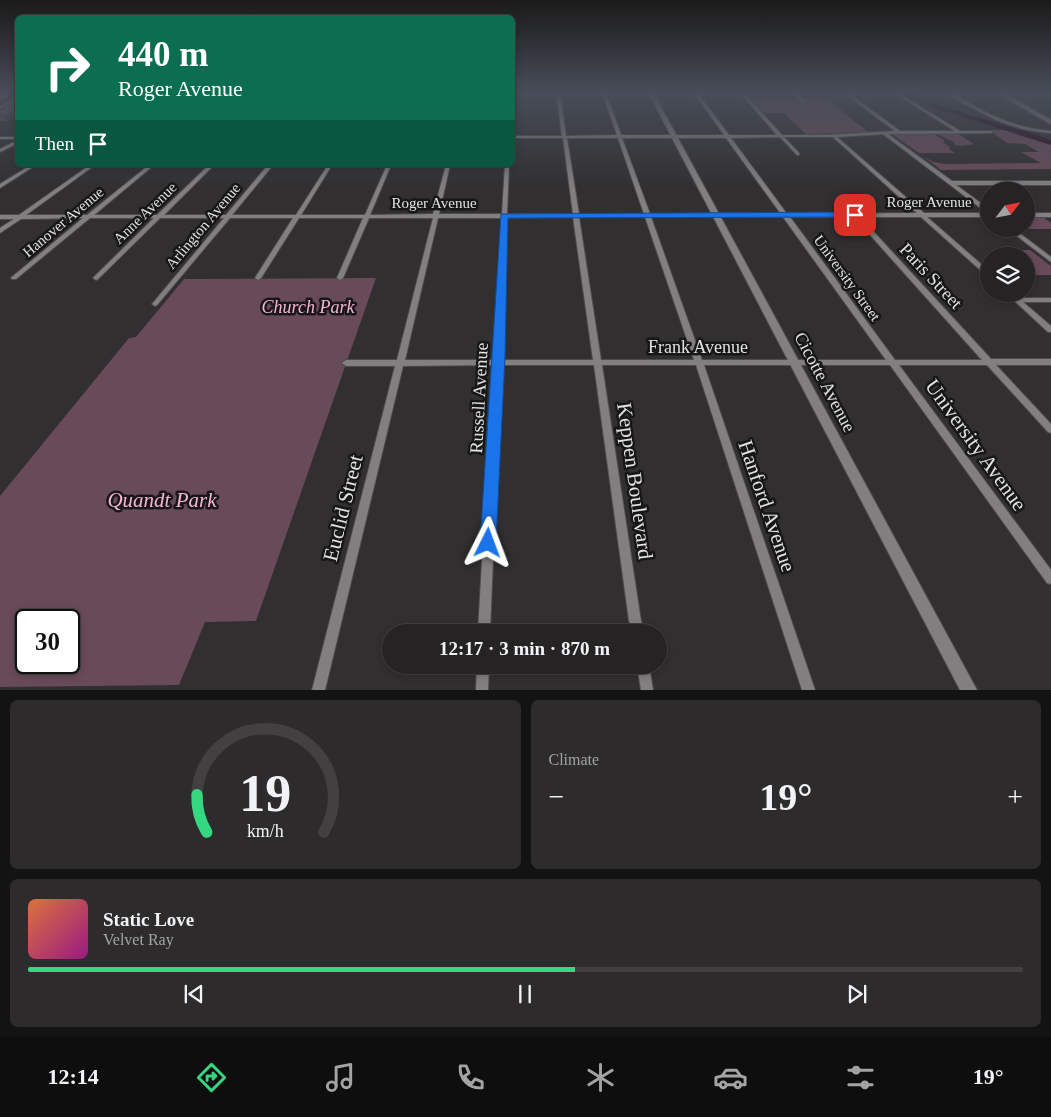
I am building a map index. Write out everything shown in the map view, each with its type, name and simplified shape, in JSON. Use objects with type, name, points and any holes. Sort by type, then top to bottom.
[{"type":"street","name":"Keppen Boulevard","points":[[562,124],[636,624]]},
{"type":"street","name":"Hanford Avenue","points":[[615,124],[648,215],[809,690]]},
{"type":"street","name":"Cicotte Avenue","points":[[666,124],[969,690]]},
{"type":"street","name":"University Street","points":[[719,124],[871,334]]},
{"type":"street","points":[[770,124],[797,154]]},
{"type":"street","points":[[888,124],[899,132]]},
{"type":"street","points":[[947,124],[960,132]]},
{"type":"street","points":[[1007,124],[1025,130],[1051,132]]},
{"type":"street","points":[[515,137],[834,136],[884,132],[991,132]]},
{"type":"street","points":[[884,132],[980,206]]},
{"type":"street","points":[[834,136],[980,267]]},
{"type":"street","points":[[0,138],[15,140]]},
{"type":"street","points":[[0,151],[15,142]]},
{"type":"street","points":[[0,186],[31,167]]},
{"type":"street","points":[[0,231],[89,167]]},
{"type":"street","name":"Hanover Avenue","points":[[14,278],[150,167]]},
{"type":"street","name":"Anne Avenue","points":[[96,278],[210,167]]},
{"type":"street","name":"Arlington Avenue","points":[[156,304],[269,167]]},
{"type":"street","points":[[258,278],[329,167]]},
{"type":"street","points":[[340,278],[388,167]]},
{"type":"street","name":"Euclid Street","points":[[318,690],[448,167]]},
{"type":"street","name":"Russell Avenue","points":[[484,624],[499,362],[507,167]]},
{"type":"street","points":[[951,183],[1051,183]]},
{"type":"street","name":"Roger Avenue","points":[[0,217],[715,216],[980,213]]},
{"type":"street","name":"Paris Street","points":[[855,215],[1051,430]]},
{"type":"street","points":[[1035,215],[1051,215]]},
{"type":"street","points":[[1022,238],[1051,260]]},
{"type":"street","points":[[1042,253],[1051,253]]},
{"type":"street","points":[[1035,300],[1051,300]]},
{"type":"street","points":[[1019,302],[1051,330]]},
{"type":"street","name":"University Avenue","points":[[871,334],[1051,579]]},
{"type":"street","name":"Frank Avenue","points":[[346,363],[1051,362]]},
{"type":"street","points":[[482,690],[483,674]]},
{"type":"street","points":[[644,674],[647,690]]},
{"type":"green space","points":[[796,124],[858,124],[868,132],[806,134]]},
{"type":"green space","points":[[989,130],[1010,130],[1051,145],[1051,169],[941,170],[923,156],[933,162],[945,164],[1041,163],[1021,152],[1039,152],[1025,144],[1007,143]]},
{"type":"green space","points":[[892,134],[934,134],[944,140],[943,142],[955,153],[919,153]]},
{"type":"green space","points":[[937,134],[958,134],[974,144],[955,145],[954,142]]},
{"type":"green space","points":[[1035,217],[1043,217],[1051,223],[1051,229],[1035,229]]},
{"type":"green space","points":[[1035,254],[1051,266],[1051,275],[1035,275]]},
{"type":"green space","name":"Quandt Park","points":[[376,278],[256,621],[205,622],[179,685],[0,687],[0,496],[129,338],[136,337],[184,279]]},
{"type":"waterway","points":[[993,124],[1051,143]]},
{"type":"route","points":[[488,543],[499,357],[504,216],[855,215]]},
{"type":"park label","name":"Church Park","points":[[308,307]]}]
